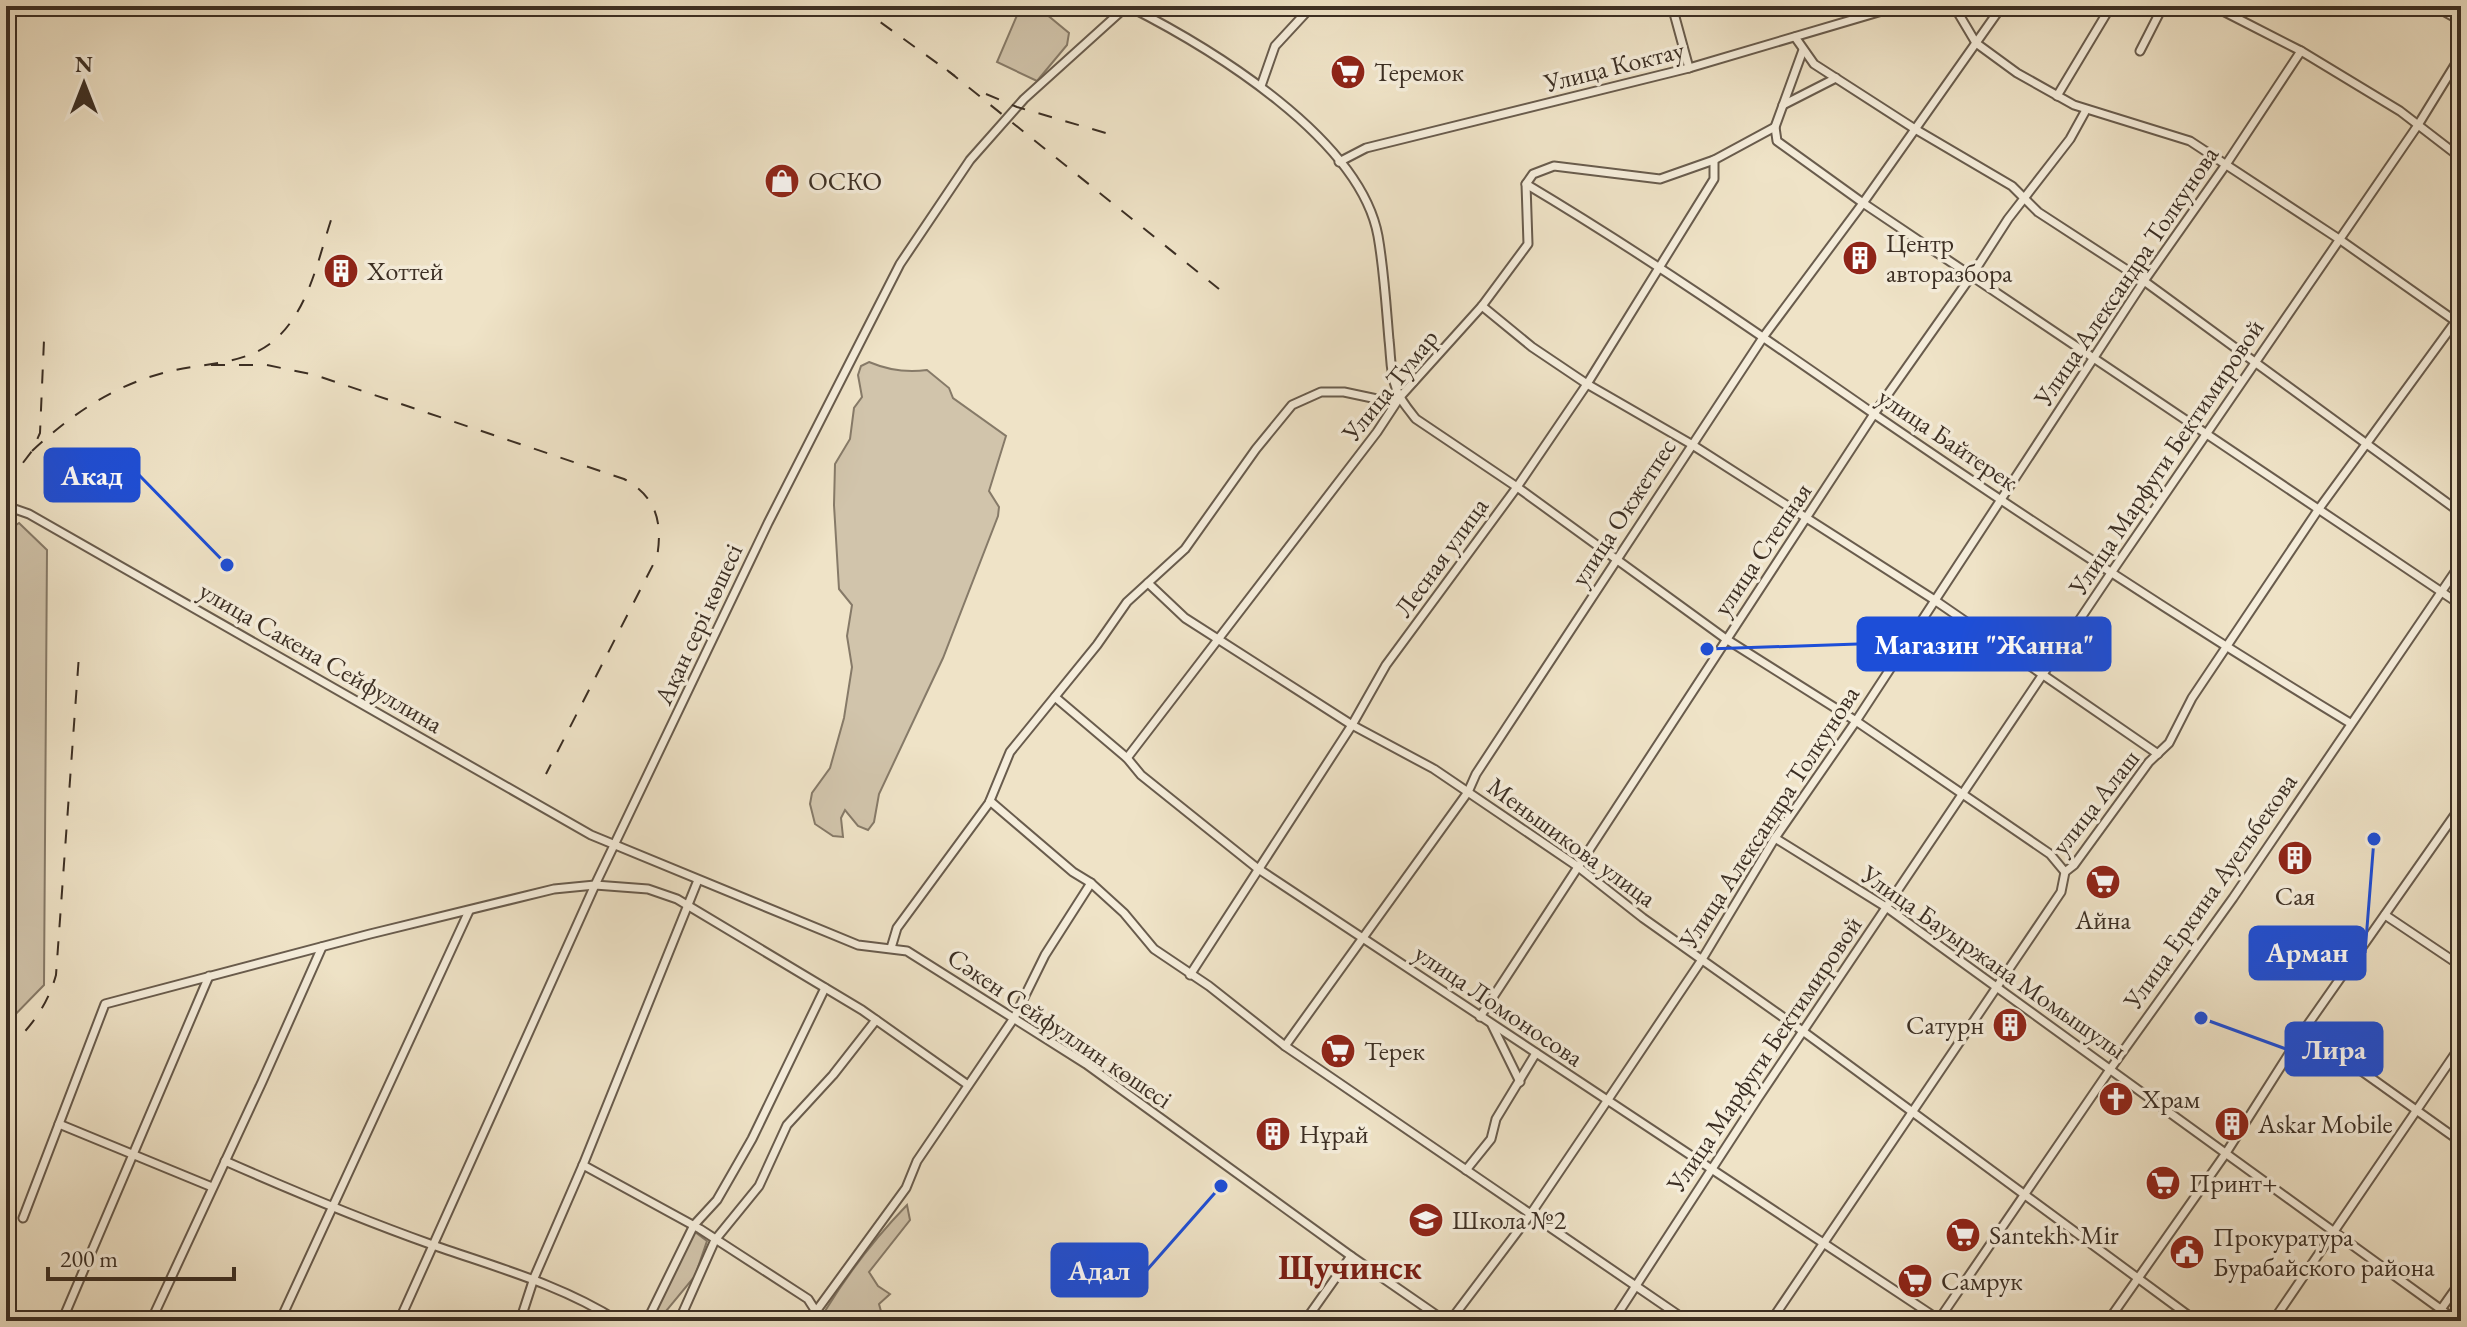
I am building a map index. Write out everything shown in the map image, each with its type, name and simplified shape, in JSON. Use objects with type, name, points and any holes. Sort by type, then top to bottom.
[{"type":"street","points":[[1127,6],[1184,35],[1261,86],[1294,114],[1366,196],[1378,236],[1392,368],[1400,397],[1416,419],[1517,487],[1726,639],[1856,721],[2050,854],[2065,872]]},
{"type":"street","name":"Ақан сері көшесі","points":[[399,1321],[595,885],[768,523],[915,239],[970,160],[1026,97],[1127,6]]},
{"type":"street","points":[[1261,86],[1275,46],[1312,6]]},
{"type":"street","points":[[1672,6],[1689,68]]},
{"type":"street","name":"Улица Коктау","points":[[1339,162],[1366,148],[1689,68],[1899,6]]},
{"type":"street","points":[[1954,6],[1976,43],[2017,73],[2086,110],[2113,115],[2190,141],[2459,320]]},
{"type":"street","name":"улица Окжетпес","points":[[1285,1046],[1468,792],[1476,774],[1764,336],[1863,203],[2002,6]]},
{"type":"street","points":[[2057,96],[2111,6]]},
{"type":"street","points":[[2140,51],[2163,6]]},
{"type":"street","points":[[2213,6],[2301,51],[2418,125],[2461,158]]},
{"type":"street","points":[[2434,6],[2461,21]]},
{"type":"street","points":[[1795,37],[1814,64],[1915,129],[1995,174],[2038,212],[2144,281],[2461,513]]},
{"type":"street","points":[[1803,50],[1775,127],[1777,141],[1863,203],[2461,605]]},
{"type":"street","name":"Улица Александра Толкунова","points":[[1448,1321],[1530,1215],[1607,1101],[1701,961],[1775,838],[1856,721],[2144,281],[2301,51]]},
{"type":"street","name":"Улица Марфуги Бектимировой","points":[[1613,1321],[1886,907],[2418,125],[2461,55]]},
{"type":"street","points":[[1783,105],[1836,78]]},
{"type":"street","name":"улица Степная","points":[[1480,1017],[1874,414],[2008,219],[2026,200],[2070,139],[2086,110]]},
{"type":"street","points":[[1526,184],[1533,174],[1554,166],[1660,179],[1714,160],[1775,127]]},
{"type":"street","name":"Лесная улица","points":[[1190,975],[1352,725],[1386,665],[1517,487],[1587,384],[1714,179],[1714,160]]},
{"type":"street","name":"улица Байтерек","points":[[1526,184],[1764,336],[2111,573],[2350,723]]},
{"type":"street","name":"Улица Тумар","points":[[1127,758],[1377,432],[1400,397],[1482,306],[1528,244],[1526,184]]},
{"type":"street","points":[[1482,306],[1532,347],[1587,384],[1691,444],[1933,599],[2158,754]]},
{"type":"street","name":"улица Алаш","points":[[1771,1321],[1999,987],[2061,892],[2065,872],[2074,865],[2149,762],[2177,731],[2192,698],[2318,510],[2459,320]]},
{"type":"street","points":[[891,948],[897,928],[990,801],[1010,752],[1127,602],[1185,549],[1256,449],[1292,405],[1321,392],[1344,392],[1377,399],[1400,397]]},
{"type":"street","name":"улица Сакена Сейфуллина","points":[[6,506],[29,514],[578,827],[615,845]]},
{"type":"street","name":"Улица Еркина Ауельбекова","points":[[1940,1320],[2461,563]]},
{"type":"street","name":"Меньшикова улица","points":[[1148,583],[1185,618],[1352,725],[1434,769],[1577,866],[1701,961],[1804,1032],[2196,1321]]},
{"type":"street","name":"улица Ломоносова","points":[[1055,697],[1127,758],[1141,775],[1257,868],[1940,1320]]},
{"type":"street","points":[[2148,748],[2149,762]]},
{"type":"street","points":[[990,801],[1073,872],[1091,883],[1124,913],[1154,949],[1209,986],[1285,1046],[1687,1321]]},
{"type":"street","points":[[2108,1321],[2226,1153],[2304,1030],[2461,806]]},
{"type":"street","name":"Улица Бауыржана Момышулы","points":[[1775,838],[1886,907],[1999,987],[2457,1321]]},
{"type":"street","name":"Сәкен Сейфуллин көшесі","points":[[615,845],[858,945],[907,951],[1086,1064],[1351,1256],[1448,1321]]},
{"type":"street","points":[[520,1321],[534,1278],[698,880]]},
{"type":"street","points":[[809,1321],[906,1188],[917,1161],[1014,1018],[1045,955],[1091,883]]},
{"type":"street","points":[[23,1218],[101,1007],[111,1001],[554,889],[595,885],[648,889],[677,899],[876,1020],[968,1085]]},
{"type":"street","points":[[280,1321],[469,911]]},
{"type":"street","points":[[2385,915],[2461,966]]},
{"type":"street","points":[[151,1321],[322,947]]},
{"type":"street","points":[[62,1321],[209,976]]},
{"type":"street","points":[[647,1321],[694,1225],[717,1200],[752,1139],[825,988]]},
{"type":"street","points":[[679,1321],[715,1240],[759,1186],[787,1125],[833,1075],[876,1020]]},
{"type":"street","points":[[1491,1023],[1520,1082]]},
{"type":"street","points":[[2304,1030],[2461,1142]]},
{"type":"street","points":[[2273,1321],[2461,1045]]},
{"type":"street","points":[[1466,1170],[1491,1139],[1496,1119],[1536,1053]]},
{"type":"street","points":[[59,1124],[212,1187]]},
{"type":"street","points":[[225,1161],[333,1209],[534,1278],[594,1306],[618,1321]]},
{"type":"street","points":[[583,1165],[694,1225],[808,1299],[822,1321]]},
{"type":"street","points":[[1305,1321],[1351,1256]]},
{"type":"street","points":[[2421,1321],[2441,1309],[2461,1281]]},
{"type":"shaded area","points":[[1021,6],[1040,9],[1069,33],[1067,45],[1037,81],[997,62]]},
{"type":"shaded area","points":[[869,362],[898,370],[927,370],[949,388],[953,398],[1006,436],[989,491],[999,507],[998,516],[943,658],[879,794],[874,822],[868,830],[858,826],[845,810],[841,818],[843,837],[833,836],[815,824],[810,804],[812,793],[830,768],[844,718],[852,667],[847,636],[852,605],[839,589],[835,464],[850,439],[854,408],[862,397],[858,375],[861,366]]},
{"type":"shaded area","points":[[19,523],[47,550],[44,985],[6,1024],[6,532]]},
{"type":"shaded area","points":[[907,1205],[910,1220],[869,1272],[878,1286],[890,1294],[879,1304],[882,1315],[914,1321],[832,1321],[825,1311],[834,1297],[873,1243]]},
{"type":"shaded area","points":[[695,1232],[707,1241],[695,1276],[666,1311],[666,1321],[650,1321]]},
{"type":"railway","points":[[858,6],[955,76]]},
{"type":"railway","points":[[947,70],[1219,289]]},
{"type":"railway","points":[[986,94],[1017,107],[1109,134]]},
{"type":"railway","points":[[32,451],[77,414],[126,386],[163,373],[238,359],[266,347],[298,312],[317,267],[331,220]]},
{"type":"railway","points":[[6,485],[32,451],[40,433],[44,340]]},
{"type":"railway","points":[[211,365],[267,365],[315,375],[624,479],[644,493],[658,521],[657,557],[546,774]]},
{"type":"railway","points":[[6,1051],[37,1016],[56,975],[79,655]]},
{"type":"place","name":"Теремок","points":[[1348,72]]},
{"type":"place","name":"ОСКО","points":[[782,181]]},
{"type":"place","name":"Центр авторазбора","points":[[1860,258]]},
{"type":"place","name":"Хоттей","points":[[341,271]]},
{"type":"place","name":"Акад","points":[[227,565]]},
{"type":"place","name":"Магазин \"Жанна\"","points":[[1707,649]]},
{"type":"place","name":"Арман","points":[[2374,839]]},
{"type":"place","name":"Сая","points":[[2295,858]]},
{"type":"place","name":"Айна","points":[[2103,882]]},
{"type":"place","name":"Лира","points":[[2201,1018]]},
{"type":"place","name":"Сатурн","points":[[2010,1025]]},
{"type":"place","name":"Терек","points":[[1338,1051]]},
{"type":"place","name":"Храм","points":[[2116,1099]]},
{"type":"place","name":"Askar Mobile","points":[[2232,1124]]},
{"type":"place","name":"Нұрай","points":[[1273,1134]]},
{"type":"place","name":"Принт+","points":[[2163,1183]]},
{"type":"place","name":"Адал","points":[[1221,1186]]},
{"type":"place","name":"Школа №2","points":[[1426,1220]]},
{"type":"place","name":"Santekh. Mir","points":[[1963,1235]]},
{"type":"place","name":"Прокуратура Бурабайского района","points":[[2187,1252]]},
{"type":"place","name":"Самрук","points":[[1915,1281]]},
{"type":"district","name":"Щучинск","points":[[1350,1267]]}]
